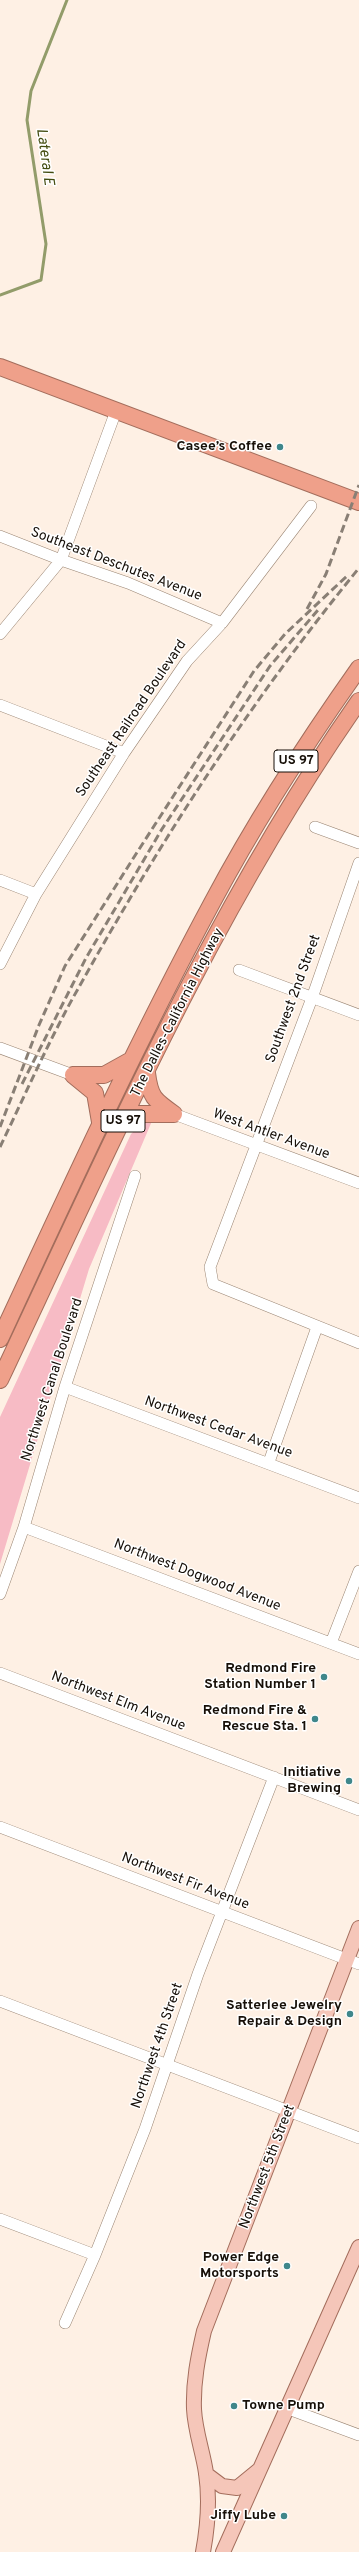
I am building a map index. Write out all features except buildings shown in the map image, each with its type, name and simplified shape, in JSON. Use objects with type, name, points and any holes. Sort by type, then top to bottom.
[{"type":"highway","points":[[0,367],[359,502]]},
{"type":"highway","name":"The Dalles-California Highway","points":[[0,1339],[100,1122],[238,856],[286,777],[359,668]]},
{"type":"highway","name":"The Dalles-California Highway","points":[[0,1380],[121,1124],[255,866],[302,787],[359,701]]},
{"type":"highway","points":[[73,1075],[104,1075],[131,1060]]},
{"type":"highway","points":[[147,1073],[149,1092],[153,1098],[174,1114]]},
{"type":"highway","points":[[73,1075],[95,1093],[100,1122]]},
{"type":"highway","points":[[121,1124],[136,1114],[174,1114]]},
{"type":"main road","name":"Northwest 5th Street","points":[[203,2552],[210,2517],[206,2474],[194,2411],[194,2371],[204,2331],[289,2111],[353,1962],[359,1928]]},
{"type":"main road","points":[[223,2552],[261,2469],[286,2408],[359,2248]]},
{"type":"main road","points":[[206,2474],[222,2486],[237,2488],[261,2469]]},
{"type":"street","points":[[0,634],[61,560],[116,411]]},
{"type":"street","name":"Southeast Railroad Boulevard","points":[[0,964],[36,894],[124,753],[187,661],[222,623],[311,506]]},
{"type":"street","name":"Southeast Deschutes Avenue","points":[[0,536],[61,560],[128,583],[222,623]]},
{"type":"street","points":[[0,705],[124,753]]},
{"type":"street","points":[[315,827],[359,843]]},
{"type":"street","name":"Southwest 2nd Street","points":[[317,1327],[213,1284],[210,1267],[312,998],[359,863]]},
{"type":"street","points":[[0,880],[36,894]]},
{"type":"street","points":[[239,970],[359,1015]]},
{"type":"street","points":[[0,1048],[73,1075]]},
{"type":"street","name":"West Antler Avenue","points":[[174,1114],[256,1146],[359,1183]]},
{"type":"street","name":"Northwest Canal Boulevard","points":[[0,1594],[24,1527],[65,1388],[135,1176]]},
{"type":"street","points":[[269,1462],[317,1327],[359,1343]]},
{"type":"street","name":"Northwest Cedar Avenue","points":[[65,1388],[269,1462],[359,1498]]},
{"type":"street","name":"Northwest Dogwood Avenue","points":[[24,1527],[359,1654]]},
{"type":"street","points":[[331,1643],[359,1571]]},
{"type":"street","name":"Northwest Elm Avenue","points":[[0,1673],[359,1810]]},
{"type":"street","name":"Northwest 4th Street","points":[[65,2323],[95,2255],[168,2065],[198,1974],[274,1777]]},
{"type":"street","name":"Northwest Fir Avenue","points":[[0,1827],[353,1962]]},
{"type":"street","points":[[0,2001],[359,2138]]},
{"type":"street","points":[[0,2219],[95,2255]]},
{"type":"street","points":[[286,2408],[359,2435]]},
{"type":"shaded area","points":[[152,1121],[89,1269],[0,1564],[0,1417],[131,1134],[143,1123]]},
{"type":"waterway","name":"Lateral E","points":[[0,295],[41,280],[46,244],[27,120],[31,91],[67,0]]},
{"type":"railway","points":[[307,609],[326,574],[359,485]]},
{"type":"railway","points":[[0,1147],[68,1006],[110,932],[175,824],[245,719],[359,568]]},
{"type":"railway","points":[[0,1127],[39,1025],[65,966],[254,671],[285,634],[348,575]]},
{"type":"railway","points":[[22,1084],[86,958],[162,829],[270,666],[318,610]]},
{"type":"place","name":"Casee’s Coffee","points":[[280,447]]},
{"type":"place","name":"Redmond Fire Station Number 1","points":[[324,1677]]},
{"type":"place","name":"Redmond Fire & Rescue Sta. 1","points":[[315,1719]]},
{"type":"place","name":"Initiative Brewing","points":[[349,1781]]},
{"type":"place","name":"Satterlee Jewelry Repair & Design","points":[[350,2014]]},
{"type":"place","name":"Power Edge Motorsports","points":[[287,2266]]},
{"type":"place","name":"Towne Pump","points":[[234,2406]]},
{"type":"place","name":"Jiffy Lube","points":[[284,2516]]}]
